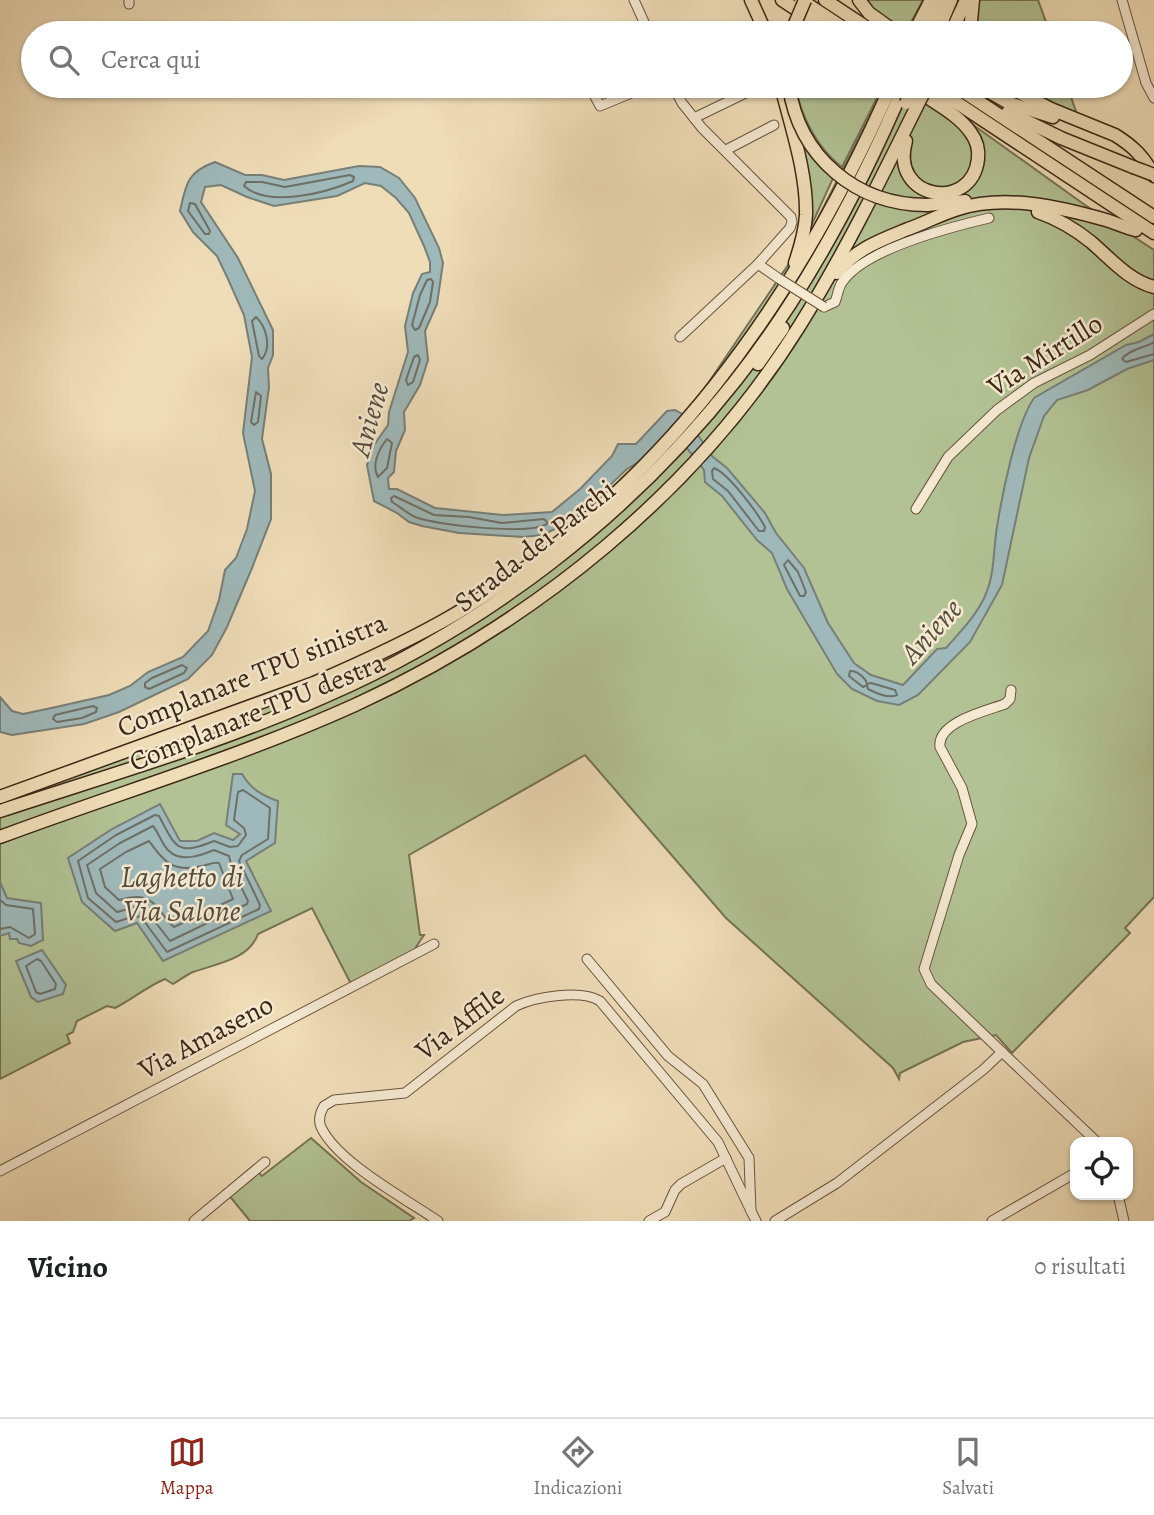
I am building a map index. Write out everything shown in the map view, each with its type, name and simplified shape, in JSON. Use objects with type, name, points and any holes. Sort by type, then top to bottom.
[{"type":"highway","points":[[751,0],[761,21]]},
{"type":"highway","points":[[782,0],[814,21]]},
{"type":"highway","points":[[795,21],[803,0],[834,21]]},
{"type":"highway","points":[[825,0],[857,21]]},
{"type":"highway","points":[[859,0],[869,13],[880,21]]},
{"type":"highway","points":[[920,21],[929,0]]},
{"type":"highway","points":[[932,21],[942,0]]},
{"type":"highway","points":[[942,21],[951,0]]},
{"type":"highway","points":[[956,21],[966,0]]},
{"type":"highway","points":[[971,21],[973,0]]},
{"type":"highway","points":[[784,98],[799,158],[805,200],[804,234],[784,279]]},
{"type":"highway","points":[[792,98],[806,139],[832,170],[854,186],[877,197],[900,203],[928,205],[999,197],[1041,198],[1105,215],[1136,230]]},
{"type":"highway","points":[[902,99],[912,126],[905,142],[903,160],[912,179],[922,189],[936,194],[951,192],[965,183],[977,165],[978,155],[975,139],[966,126],[937,98]]},
{"type":"highway","points":[[941,98],[1154,235]]},
{"type":"highway","points":[[973,98],[1154,217]]},
{"type":"highway","points":[[1002,98],[1019,107],[1078,125],[1087,125]]},
{"type":"highway","points":[[1028,98],[1128,143],[1140,154],[1154,176]]},
{"type":"highway","name":"Complanare TPU sinistra","points":[[0,797],[314,683],[398,645],[559,555],[620,490],[711,417],[784,279],[810,249],[852,169],[902,99]]},
{"type":"highway","name":"Complanare TPU destra","points":[[0,837],[248,748],[379,694],[487,632],[577,569],[663,494],[711,417],[755,389],[799,327],[858,227],[902,99]]},
{"type":"highway","name":"Strada dei Parchi","points":[[0,811],[225,736],[306,705],[368,676],[465,623],[559,555],[600,533],[670,467],[774,342],[852,213],[902,99]]},
{"type":"highway","points":[[984,105],[1003,109],[1060,138],[1154,176]]},
{"type":"highway","points":[[799,327],[851,258],[877,242],[958,209],[1007,202],[1082,214],[1154,235]]},
{"type":"highway","points":[[931,220],[958,212],[989,208],[1007,207],[1036,212],[1057,219],[1076,230],[1128,275],[1154,287]]},
{"type":"highway","name":"Strada dei Parchi","points":[[0,819],[246,736],[346,695],[426,655],[470,629],[559,555]]},
{"type":"highway","points":[[88,782],[256,718],[373,661],[398,645]]},
{"type":"highway","points":[[0,829],[62,814]]},
{"type":"street","points":[[634,0],[644,21]]},
{"type":"street","points":[[1122,0],[1128,21]]},
{"type":"street","points":[[1133,38],[1146,83],[1154,98]]},
{"type":"street","points":[[596,98],[600,106],[619,98]]},
{"type":"street","points":[[679,98],[694,118],[792,220],[786,233],[758,264],[680,337]]},
{"type":"street","points":[[694,118],[735,98]]},
{"type":"street","points":[[726,150],[774,125]]},
{"type":"street","points":[[758,264],[824,307],[834,303],[847,276],[876,257],[931,234],[989,218]]},
{"type":"street","name":"Via Mirtillo","points":[[916,509],[948,457],[997,410],[1034,383],[1090,355],[1154,314]]},
{"type":"street","points":[[1011,690],[1010,699],[1005,704],[954,724],[940,737],[940,747],[962,788],[972,824],[925,969],[931,984],[1092,1137]]},
{"type":"street","name":"Via Amaseno","points":[[0,1171],[434,944]]},
{"type":"street","points":[[587,959],[668,1056],[703,1084],[749,1158],[751,1211]]},
{"type":"street","name":"Via Affile","points":[[438,1221],[346,1157],[322,1128],[322,1110],[327,1103],[334,1100],[405,1093],[502,1015],[531,1000],[584,995],[600,1001],[718,1142],[756,1221]]},
{"type":"street","points":[[775,1221],[837,1183],[983,1070],[1002,1052]]},
{"type":"street","points":[[649,1221],[665,1212],[675,1190],[681,1184],[726,1158]]},
{"type":"street","points":[[194,1221],[265,1162]]},
{"type":"street","points":[[992,1221],[1070,1176]]},
{"type":"street","points":[[1119,1200],[1124,1221]]},
{"type":"green space","points":[[862,0],[923,0],[912,21],[887,21]]},
{"type":"green space","points":[[976,0],[1038,0],[1046,21],[975,21]]},
{"type":"green space","points":[[798,98],[877,98],[842,167],[825,151],[811,131]]},
{"type":"green space","points":[[879,98],[923,98],[972,124],[1085,205],[1154,250],[1154,897],[1125,928],[1130,933],[1012,1053],[996,1035],[963,1042],[900,1073],[899,1079],[893,1068],[726,918],[585,755],[409,855],[420,935],[424,935],[414,950],[351,984],[312,908],[258,934],[247,950],[230,960],[193,972],[173,984],[165,979],[115,1008],[107,1006],[77,1021],[73,1032],[67,1035],[70,1043],[0,1079],[0,794],[333,670],[421,628],[529,559],[571,525],[664,440],[694,404],[813,228]]},
{"type":"green space","points":[[1039,98],[1071,98],[1078,117]]},
{"type":"green space","points":[[795,124],[834,176],[807,235]]},
{"type":"green space","points":[[311,1138],[361,1182],[414,1218],[409,1221],[250,1221],[227,1193],[256,1170],[262,1176]]},
{"type":"water","points":[[215,162],[245,175],[262,175],[284,180],[359,166],[380,167],[399,178],[415,198],[439,248],[443,263],[437,304],[425,331],[428,360],[420,385],[404,412],[405,430],[396,451],[394,472],[388,478],[389,489],[397,489],[435,508],[503,515],[552,512],[580,489],[612,456],[618,444],[636,444],[667,411],[675,410],[684,415],[713,457],[727,468],[765,513],[776,533],[804,568],[828,623],[854,663],[871,675],[903,685],[937,649],[946,648],[972,617],[985,596],[992,571],[1002,497],[1011,460],[1021,425],[1034,398],[1126,345],[1154,334],[1154,360],[1127,369],[1088,390],[1057,400],[1044,416],[1029,458],[1002,585],[970,642],[918,695],[899,705],[877,701],[852,689],[837,674],[787,589],[772,553],[757,540],[722,496],[705,482],[704,470],[675,433],[627,469],[571,522],[542,535],[523,537],[459,533],[422,526],[409,522],[374,501],[367,465],[374,445],[388,425],[389,412],[408,352],[405,326],[413,293],[422,274],[430,272],[430,262],[409,213],[381,186],[365,183],[337,196],[274,206],[221,185],[205,187],[201,202],[238,258],[273,330],[273,355],[268,368],[269,387],[262,439],[271,474],[271,519],[227,627],[212,655],[188,679],[119,712],[84,724],[12,735],[0,732],[0,697],[12,711],[23,714],[56,707],[109,695],[130,686],[148,672],[183,657],[208,631],[219,600],[225,570],[236,558],[247,529],[255,491],[243,433],[252,357],[244,315],[217,256],[193,232],[180,211],[189,180],[199,170]]},
{"type":"water","name":"Laghetto di Via Salone","points":[[233,774],[242,774],[257,791],[278,801],[275,843],[246,861],[271,911],[163,961],[137,923],[115,931],[82,902],[68,858],[112,829],[160,804],[180,841],[197,841],[214,833],[233,840],[240,834],[226,825]]},
{"type":"water","name":"Laghetto di Via Salone","points":[[0,882],[7,898],[41,903],[43,940],[31,946],[19,943],[17,939],[10,939],[9,933],[0,936]]},
{"type":"water","name":"Laghetto di Via Salone","points":[[42,950],[66,985],[63,994],[38,1002],[31,997],[16,961]]},
{"type":"water label","name":"Aniene","points":[[369,419]]},
{"type":"water label","name":"Aniene","points":[[931,631]]}]
